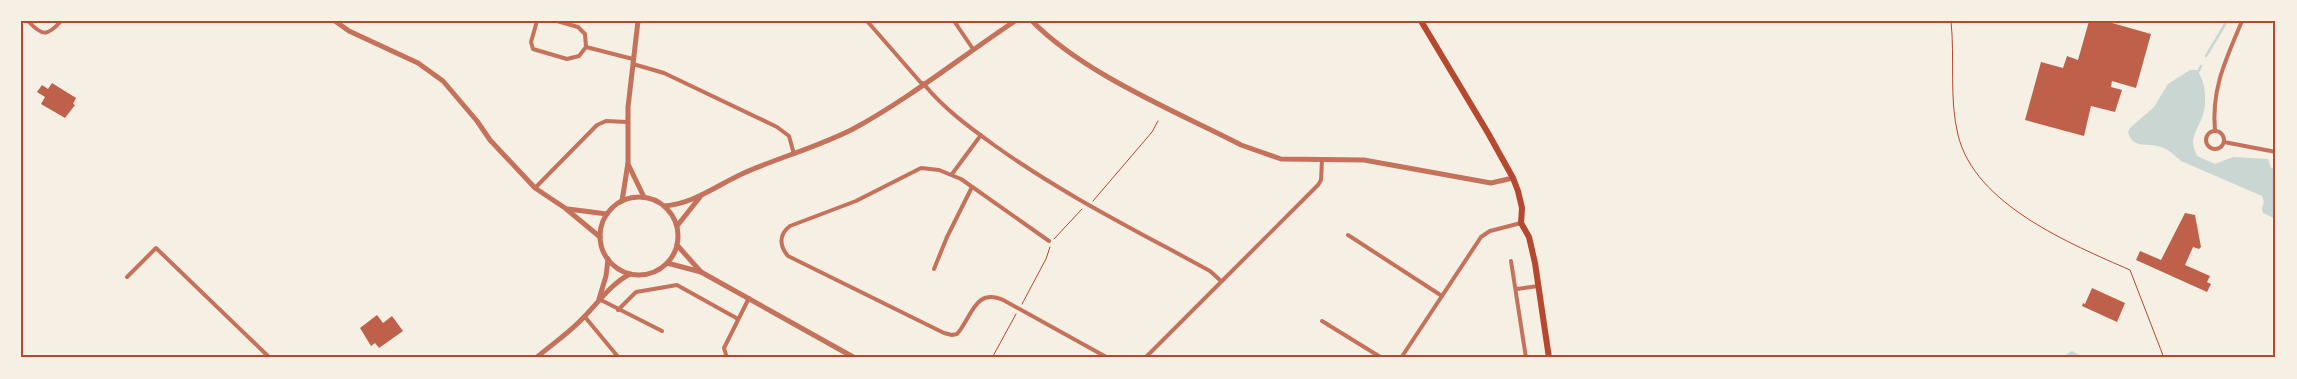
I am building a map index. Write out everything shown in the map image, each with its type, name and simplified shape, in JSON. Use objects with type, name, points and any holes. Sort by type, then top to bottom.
[{"type":"main road","points":[[1421,21],[1513,178],[1522,205],[1522,223],[1531,242],[1549,358]]},
{"type":"street","points":[[28,21],[42,34],[47,34],[62,21]]},
{"type":"street","points":[[335,21],[349,31],[418,63],[444,81],[490,140],[535,188],[565,208],[600,237]]},
{"type":"street","points":[[537,21],[531,44],[535,50],[570,59],[582,55],[586,47],[586,37],[580,29],[557,21]]},
{"type":"street","points":[[622,201],[628,164],[627,122],[638,21]]},
{"type":"street","points":[[866,21],[922,84],[940,102],[981,136],[1047,181],[1089,206],[1210,271],[1221,281]]},
{"type":"street","points":[[954,21],[973,49]]},
{"type":"street","points":[[664,206],[701,197],[731,179],[817,146],[854,128],[1015,21]]},
{"type":"street","points":[[1032,21],[1059,45],[1096,70],[1241,145],[1266,155],[1281,159],[1364,160],[1482,182],[1497,183],[1513,178]]},
{"type":"street","points":[[2215,131],[2214,99],[2222,66],[2242,21]]},
{"type":"street","points":[[586,47],[633,61],[664,73],[776,127],[789,136],[794,154]]},
{"type":"street","points":[[535,188],[597,125],[610,121],[627,122]]},
{"type":"street","points":[[2215,131],[2209,133],[2206,138],[2208,146],[2216,149],[2221,147],[2224,142]]},
{"type":"street","points":[[2215,131],[2222,136],[2224,142]]},
{"type":"street","points":[[952,174],[981,136]]},
{"type":"street","points":[[2224,142],[2276,152]]},
{"type":"street","points":[[1145,358],[1318,185],[1321,180],[1322,160]]},
{"type":"street","points":[[628,164],[644,198]]},
{"type":"street","points":[[1051,242],[952,174],[934,168],[921,168],[856,201],[790,226],[782,236],[782,247],[788,256],[948,335],[955,335],[958,332],[978,302],[984,298],[995,296],[1108,358]]},
{"type":"street","points":[[934,269],[947,237],[972,187]]},
{"type":"street","points":[[677,226],[701,197]]},
{"type":"street","points":[[630,198],[644,198],[664,206],[673,217],[677,226],[677,245],[667,263],[649,274],[630,274],[618,269],[608,259],[602,247],[601,227],[607,214],[622,201],[630,198]]},
{"type":"street","points":[[565,208],[607,214]]},
{"type":"street","points":[[1401,358],[1483,234],[1522,223]]},
{"type":"street","points":[[1348,235],[1442,296]]},
{"type":"street","points":[[677,245],[701,272]]},
{"type":"street","points":[[127,276],[156,248],[270,358]]},
{"type":"street","points":[[598,299],[606,276],[608,259]]},
{"type":"street","points":[[1511,261],[1517,289],[1526,358]]},
{"type":"street","points":[[667,263],[701,272],[855,358]]},
{"type":"street","points":[[536,358],[585,317],[598,299],[621,279],[630,274]]},
{"type":"street","points":[[618,310],[636,292],[677,286],[738,319]]},
{"type":"street","points":[[1517,289],[1538,286]]},
{"type":"street","points":[[727,358],[724,348],[749,298]]},
{"type":"street","points":[[598,299],[662,332]]},
{"type":"street","points":[[585,317],[619,358]]},
{"type":"street","points":[[1322,321],[1382,358]]},
{"type":"street","points":[[262,358],[266,354]]},
{"type":"path","points":[[1951,21],[1958,136],[1969,160],[1983,181],[2016,212],[2064,240],[2130,270],[2164,358]]},
{"type":"path","points":[[992,358],[1046,259],[1051,242],[1081,209],[1089,206],[1152,132],[1158,121]]},
{"type":"shaded area","points":[[2190,70],[2196,70],[2199,74],[2205,91],[2204,110],[2193,141],[2197,156],[2215,164],[2233,157],[2268,159],[2271,168],[2276,169],[2276,219],[2263,213],[2264,202],[2262,196],[2181,161],[2164,148],[2137,143],[2130,138],[2128,132],[2130,128],[2154,107],[2168,84]]},
{"type":"shaded area","points":[[2072,351],[2084,358],[2061,358]]},
{"type":"building","points":[[2089,21],[2105,21],[2151,34],[2136,88],[2112,81],[2111,87],[2122,90],[2115,112],[2091,106],[2084,136],[2025,120],[2041,62],[2063,68],[2067,56],[2078,60]]},
{"type":"building","points":[[52,83],[76,98],[73,104],[75,105],[65,118],[41,104],[45,97],[37,92],[42,85],[48,89]]},
{"type":"building","points":[[2185,213],[2195,215],[2201,247],[2199,249],[2193,247],[2185,265],[2210,276],[2207,282],[2211,284],[2207,292],[2136,260],[2140,251],[2161,260]]},
{"type":"building","points":[[2092,288],[2125,303],[2117,322],[2082,306],[2083,303],[2085,304]]},
{"type":"building","points":[[377,315],[383,323],[392,316],[403,331],[379,348],[375,343],[371,346],[360,328]]},
{"type":"waterway","points":[[2206,56],[2227,21]]},
{"type":"waterway","points":[[2198,72],[2201,66]]}]
